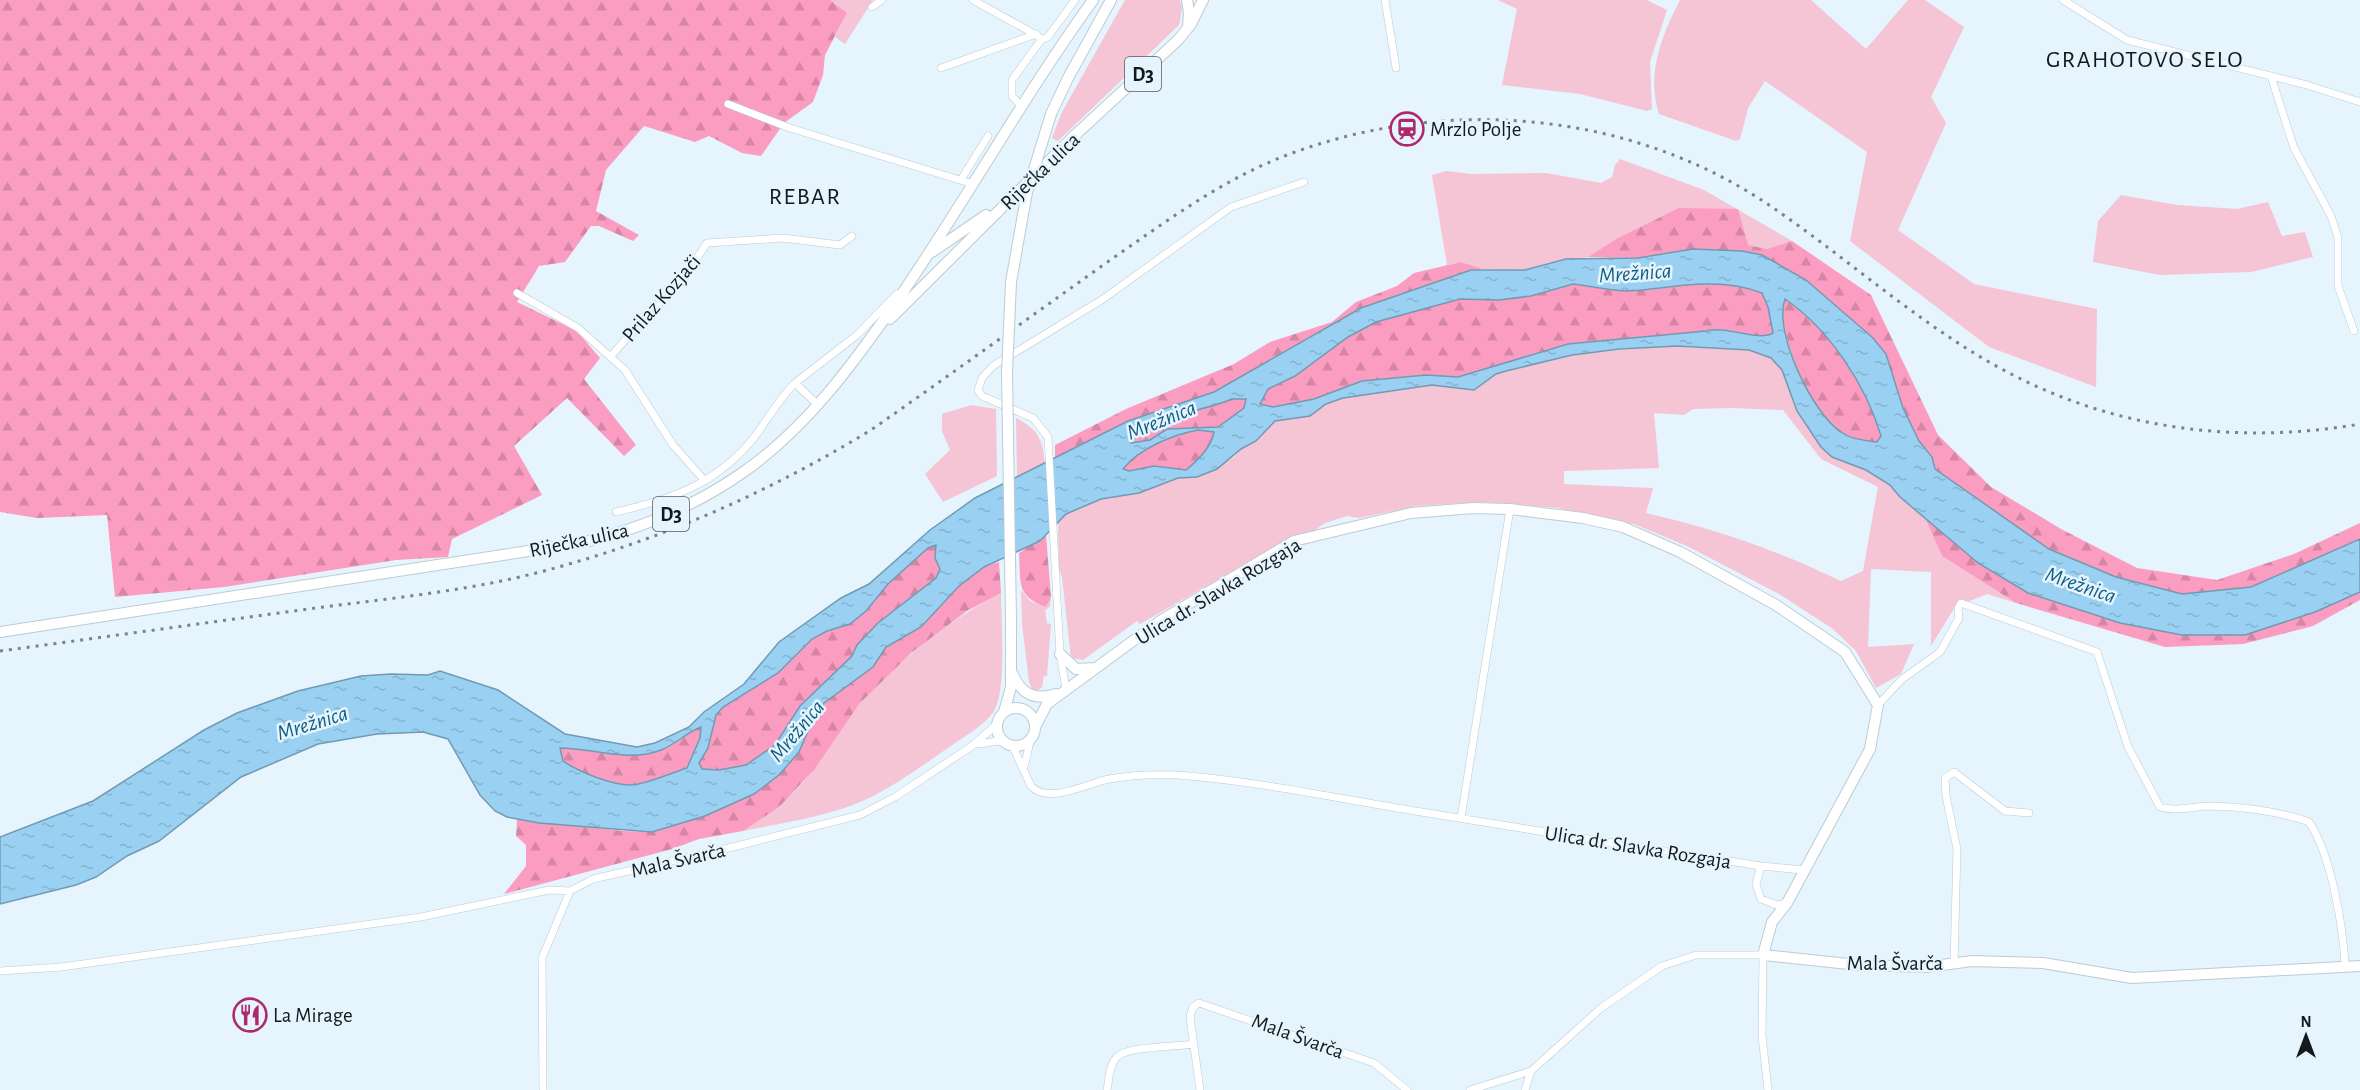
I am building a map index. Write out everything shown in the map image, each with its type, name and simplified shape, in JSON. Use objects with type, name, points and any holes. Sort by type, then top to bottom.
[{"type":"street","points":[[872,7],[882,0]]},
{"type":"street","points":[[973,0],[1038,37]]},
{"type":"street","points":[[941,68],[1038,37],[1048,37],[1075,0]]},
{"type":"street","name":"Riječka ulica","points":[[0,632],[581,543],[625,532],[661,519],[699,500],[743,473],[770,452],[818,405],[871,338],[931,252],[1021,106],[1093,0]]},
{"type":"street","points":[[1010,744],[1001,737],[998,724],[1011,687],[1007,372],[1011,282],[1027,192],[1051,114],[1111,0]]},
{"type":"street","points":[[1186,32],[1189,13],[1187,0]]},
{"type":"street","name":"Riječka ulica","points":[[871,338],[1013,196],[1186,32],[1203,0]]},
{"type":"street","points":[[1385,0],[1396,68]]},
{"type":"street","points":[[2062,0],[2127,39],[2271,76],[2360,102]]},
{"type":"street","points":[[1021,106],[1012,96],[1012,80],[1038,37]]},
{"type":"street","points":[[2271,76],[2294,148],[2331,216],[2338,238],[2337,279],[2354,331]]},
{"type":"street","points":[[728,104],[790,128],[962,178],[973,184]]},
{"type":"street","points":[[962,178],[988,135]]},
{"type":"street","points":[[1011,672],[1016,682],[1028,695],[1043,697],[1064,691],[1054,567],[1050,452],[1048,437],[1033,418],[982,396],[978,390],[982,378],[993,366],[1103,299],[1231,207],[1304,182]]},
{"type":"street","points":[[931,252],[946,245],[1013,196]]},
{"type":"street","name":"Prilaz Kozjači","points":[[611,356],[693,264],[707,243],[783,238],[840,245],[852,236]]},
{"type":"street","name":"Riječka ulica","points":[[616,512],[658,503],[720,473],[755,436],[783,395],[857,334],[914,277]]},
{"type":"street","name":"Prilaz Kozjači","points":[[517,293],[578,328],[626,370],[673,445],[705,482]]},
{"type":"street","points":[[795,383],[818,405]]},
{"type":"street","points":[[1461,818],[1510,509]]},
{"type":"street","name":"Ulica dr. Slavka Rozgaja","points":[[1035,727],[1047,704],[1160,621],[1294,541],[1411,513],[1510,509],[1583,518],[1623,527],[1680,552],[1776,605],[1845,652],[1878,705]]},
{"type":"street","points":[[1768,1090],[1762,1035],[1763,955],[1772,922],[1787,903],[1870,749],[1878,705],[1901,680],[1940,651],[1959,618],[1958,608],[1961,603],[2097,652],[2128,747],[2160,807],[2171,809],[2209,806],[2257,810],[2309,822],[2322,844],[2338,911],[2344,966]]},
{"type":"street","points":[[1060,654],[1076,669],[1095,668]]},
{"type":"street","points":[[1011,687],[1022,709],[1032,715],[1035,727],[1024,769]]},
{"type":"street","name":"Ulica dr. Slavka Rozgaja","points":[[1022,709],[1047,704]]},
{"type":"street","points":[[1004,712],[1022,709]]},
{"type":"street","name":"Mala Švarča","points":[[570,891],[593,879],[860,815],[896,797],[972,746],[998,724]]},
{"type":"street","points":[[972,746],[987,742],[1023,744],[1031,738]]},
{"type":"street","name":"Ulica dr. Slavka Rozgaja","points":[[1010,744],[1035,790],[1046,793],[1061,792],[1109,779],[1151,774],[1179,776],[1319,794],[1761,866],[1803,870]]},
{"type":"street","points":[[1954,964],[1957,849],[1946,796],[1945,778],[1954,772],[2005,811],[2029,813]]},
{"type":"street","points":[[1761,866],[1756,884],[1761,900],[1776,905],[1787,903]]},
{"type":"street","points":[[0,971],[61,967],[167,953],[421,917],[549,890],[570,891],[542,958],[543,1090]]},
{"type":"street","name":"Mala Švarča","points":[[1470,1090],[1531,1071],[1601,1008],[1662,966],[1696,955],[1763,955],[1858,965],[1927,967],[1972,961],[2043,963],[2132,978],[2360,966]]},
{"type":"street","name":"Mala Švarča","points":[[1193,1044],[1190,1017],[1192,1006],[1199,1003],[1374,1063],[1407,1090]]},
{"type":"street","points":[[1107,1090],[1112,1065],[1123,1052],[1134,1048],[1168,1048],[1193,1044],[1200,1090]]},
{"type":"street","points":[[1525,1090],[1531,1071]]},
{"type":"shaded area","points":[[830,0],[873,0],[845,44],[835,37],[847,13]]},
{"type":"shaded area","points":[[1125,0],[1180,0],[1182,9],[1179,25],[1058,141],[1052,138],[1062,112]]},
{"type":"shaded area","points":[[1498,0],[1647,0],[1667,10],[1650,62],[1652,109],[1647,111],[1580,94],[1502,85],[1517,9]]},
{"type":"shaded area","points":[[1680,0],[1811,0],[1866,49],[1908,0],[1925,0],[1964,27],[1931,97],[1946,123],[1898,230],[1974,284],[2097,309],[2096,387],[1989,347],[1850,241],[1867,152],[1765,81],[1748,108],[1740,139],[1736,141],[1659,114],[1655,99],[1655,70],[1667,27]]},
{"type":"shaded area","points":[[1620,159],[1704,190],[1792,241],[1767,249],[1748,245],[1616,239],[1588,257],[1547,263],[1525,270],[1483,269],[1461,262],[1447,265],[1432,175],[1446,171],[1471,174],[1546,173],[1601,183],[1612,177],[1615,165]]},
{"type":"shaded area","points":[[2121,195],[2177,205],[2237,209],[2268,202],[2282,236],[2305,232],[2313,257],[2251,272],[2160,275],[2093,262],[2098,221]]},
{"type":"shaded area","points":[[1661,346],[1749,350],[1771,358],[1782,370],[1806,423],[1821,447],[1832,457],[1866,470],[1890,485],[1925,518],[1942,556],[2016,603],[1987,594],[1955,607],[1931,646],[1931,572],[1871,569],[1868,647],[1914,644],[1901,674],[1876,688],[1856,651],[1833,629],[1779,594],[1687,546],[1634,524],[1558,508],[1483,502],[1416,506],[1359,518],[1347,516],[1325,523],[1308,535],[1271,549],[1140,624],[1137,621],[1083,660],[1071,658],[1062,577],[1059,570],[1058,523],[1066,514],[1101,499],[1139,493],[1178,478],[1197,477],[1234,457],[1241,449],[1256,441],[1275,421],[1310,416],[1326,404],[1343,398],[1432,385],[1474,390],[1496,374],[1572,355]],"holes":[[[1732,408],[1783,410],[1821,459],[1878,487],[1863,571],[1841,581],[1745,541],[1646,513],[1653,488],[1564,484],[1564,471],[1659,468],[1654,413],[1684,415],[1693,409]]]},
{"type":"shaded area","points":[[971,405],[996,409],[997,476],[943,502],[925,474],[950,450],[942,431],[942,414]]},
{"type":"shaded area","points":[[1016,418],[1030,426],[1038,436],[1043,448],[1045,464],[1017,478]]},
{"type":"shaded area","points":[[1021,590],[1030,601],[1046,607],[1051,597],[1050,606],[1045,611],[1047,623],[1051,624],[1047,676],[1044,676],[1042,687],[1037,691],[1032,689],[1029,682],[1022,624]]},
{"type":"shaded area","points":[[1001,593],[1001,687],[994,711],[985,721],[910,774],[867,799],[822,814],[743,831],[773,810],[800,786],[821,760],[854,710],[891,671],[962,616]]},
{"type":"green space","points":[[0,0],[830,0],[847,13],[825,55],[823,75],[813,102],[784,123],[761,156],[742,153],[709,136],[695,142],[644,126],[606,170],[596,211],[639,235],[633,241],[599,226],[591,226],[565,262],[539,266],[517,302],[577,331],[600,358],[584,379],[636,445],[624,456],[567,398],[514,446],[542,495],[452,539],[448,557],[396,560],[224,587],[115,597],[107,515],[37,518],[0,512]]},
{"type":"green space","points":[[1679,208],[1738,209],[1748,245],[1767,249],[1792,241],[1871,295],[1938,435],[1991,487],[2061,529],[2137,568],[2217,580],[2294,554],[2360,523],[2360,539],[2251,587],[2182,594],[2116,577],[2049,549],[1935,469],[1932,457],[1919,441],[1903,408],[1886,354],[1873,338],[1806,280],[1762,255],[1693,249],[1638,258],[1588,257],[1616,239]]},
{"type":"green space","points":[[1461,262],[1483,269],[1471,270],[1361,308],[1214,392],[1128,421],[1055,459],[1055,445],[1126,409],[1234,364],[1270,342],[1332,322],[1356,302],[1397,286],[1414,273]]},
{"type":"green space","points":[[1573,284],[1625,291],[1703,284],[1748,288],[1762,293],[1768,307],[1773,333],[1759,336],[1714,329],[1568,344],[1458,377],[1426,375],[1362,381],[1314,399],[1273,407],[1260,405],[1268,389],[1295,376],[1348,337],[1375,322],[1460,299],[1499,300],[1531,296]]},
{"type":"green space","points":[[1785,298],[1816,325],[1856,378],[1881,436],[1877,442],[1841,433],[1830,424],[1819,409],[1798,371],[1791,350],[1785,330],[1783,312]]},
{"type":"green space","points":[[1232,399],[1246,399],[1244,408],[1218,427],[1167,429],[1150,440],[1130,443],[1151,425]]},
{"type":"green space","points":[[1198,430],[1214,431],[1207,448],[1186,470],[1154,466],[1129,471],[1123,469],[1147,449],[1178,435]]},
{"type":"green space","points":[[1925,518],[1978,563],[2028,593],[2120,623],[2182,635],[2245,635],[2315,612],[2360,592],[2360,600],[2313,626],[2243,644],[2165,647],[2016,603],[1942,556]]},
{"type":"green space","points":[[1046,535],[1051,597],[1046,607],[1036,603],[1024,592],[1020,579],[1019,553]]},
{"type":"green space","points":[[936,545],[935,558],[940,569],[936,578],[878,623],[857,645],[852,656],[800,706],[775,745],[746,765],[719,770],[702,769],[699,763],[708,748],[716,715],[723,707],[778,673],[812,639],[827,631],[851,624],[888,584],[928,548]]},
{"type":"green space","points":[[999,562],[1001,593],[967,611],[911,653],[859,704],[814,770],[779,807],[743,831],[699,839],[672,849],[504,894],[526,866],[526,845],[516,836],[517,819],[652,832],[705,816],[799,752],[811,724],[824,703],[873,667],[886,647],[921,627],[959,586],[984,567]]},
{"type":"green space","points":[[701,727],[700,738],[687,768],[638,784],[610,782],[578,770],[563,761],[559,748],[623,755],[649,754],[666,748]]},
{"type":"water","name":"Mrežnica","points":[[1693,249],[1742,251],[1762,255],[1806,280],[1873,338],[1886,354],[1903,408],[1919,441],[1932,457],[1935,469],[2049,549],[2116,577],[2182,594],[2251,587],[2360,539],[2360,592],[2315,612],[2245,635],[2182,635],[2120,623],[2028,593],[1978,563],[1900,497],[1890,485],[1866,470],[1832,457],[1821,447],[1797,411],[1782,370],[1771,358],[1749,350],[1677,346],[1620,349],[1572,355],[1496,374],[1474,390],[1432,385],[1343,398],[1326,404],[1310,416],[1275,421],[1256,441],[1241,449],[1217,469],[1197,477],[1178,478],[1139,493],[1101,499],[1066,514],[1040,541],[984,567],[959,586],[921,627],[886,647],[873,667],[824,703],[811,724],[799,752],[779,775],[754,794],[705,816],[652,832],[539,823],[507,817],[495,811],[480,795],[448,739],[423,732],[377,734],[318,744],[241,777],[159,841],[127,856],[96,877],[76,885],[0,904],[0,837],[93,801],[204,730],[237,713],[298,691],[361,676],[428,675],[440,671],[498,690],[565,734],[637,747],[655,743],[689,727],[704,712],[744,684],[779,642],[841,598],[869,584],[930,530],[975,498],[1128,421],[1214,392],[1361,308],[1471,270],[1525,270],[1566,259],[1638,258]],"holes":[[[1573,284],[1625,291],[1703,284],[1748,288],[1762,293],[1768,307],[1773,333],[1759,336],[1714,330],[1568,344],[1458,377],[1426,375],[1362,381],[1314,399],[1273,407],[1260,404],[1268,389],[1295,376],[1348,337],[1376,322],[1460,299],[1499,300],[1531,296]],[[1785,299],[1801,311],[1831,342],[1856,378],[1881,436],[1877,442],[1863,440],[1841,432],[1818,408],[1798,370],[1785,331],[1783,313]],[[1232,399],[1246,399],[1244,408],[1218,427],[1167,429],[1150,440],[1131,443],[1150,426],[1177,415]],[[1198,430],[1214,432],[1207,448],[1186,470],[1154,466],[1129,471],[1123,469],[1147,449]],[[936,545],[935,558],[940,569],[936,578],[878,623],[857,645],[852,656],[800,706],[775,745],[746,765],[719,770],[702,769],[699,763],[708,748],[716,715],[723,707],[778,673],[812,639],[827,631],[850,624],[866,611],[888,584],[928,548]],[[701,727],[700,738],[687,768],[630,785],[610,782],[579,770],[563,761],[560,748],[623,755],[649,754],[666,748]]]},
{"type":"railway","points":[[0,651],[473,586],[570,564],[659,534],[789,476],[871,430],[1116,256],[1220,187],[1287,155],[1347,136],[1408,125],[1470,120],[1532,122],[1594,131],[1654,148],[1712,172],[1766,203],[1921,318],[1985,360],[2059,396],[2101,410],[2143,421],[2229,432],[2273,433],[2360,424]]},
{"type":"place","name":"Mrzlo Polje","points":[[1407,129]]},
{"type":"place","name":"La Mirage","points":[[250,1015]]},
{"type":"district","name":"GRAHOTOVO SELO","points":[[2145,59]]},
{"type":"district","name":"REBAR","points":[[805,196]]}]
